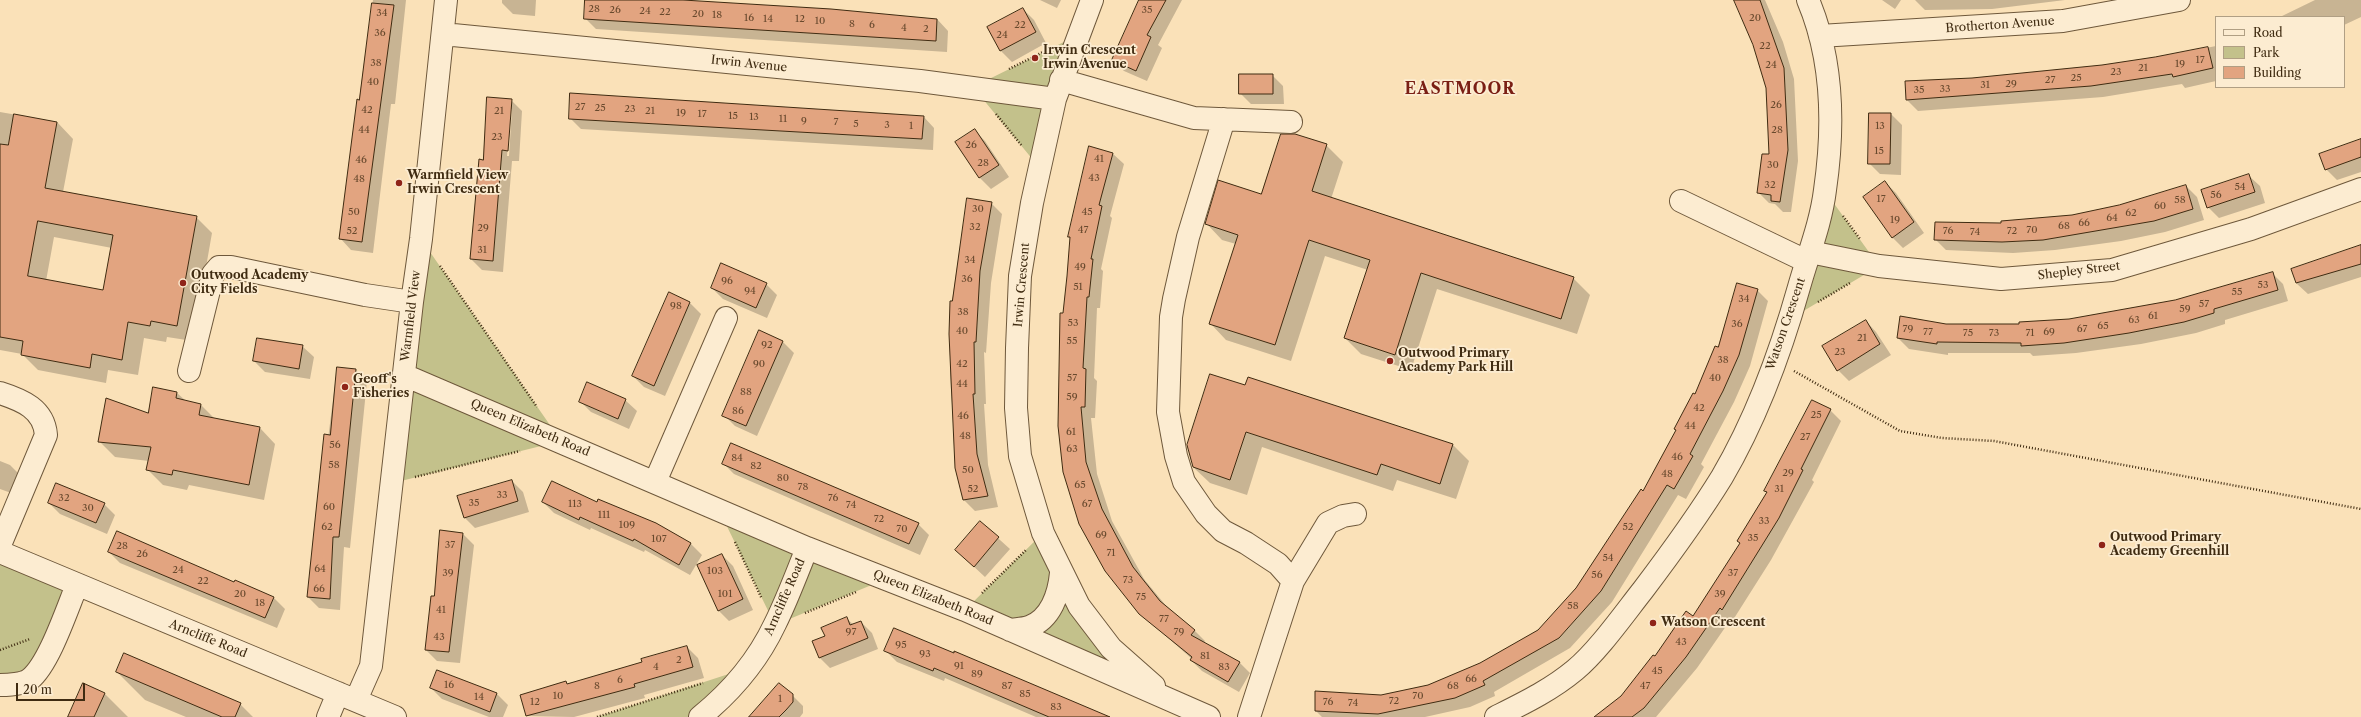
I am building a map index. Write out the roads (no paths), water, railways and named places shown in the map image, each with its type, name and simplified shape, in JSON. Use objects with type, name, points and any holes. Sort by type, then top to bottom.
[{"type":"street","name":"Warmfield View","points":[[347,696],[371,666],[412,302],[422,239],[446,0]]},
{"type":"street","name":"Irwin Crescent","points":[[1092,0],[1058,90],[1038,166],[1021,269],[1016,408],[1020,456],[1043,533],[1061,573],[1079,606],[1111,648],[1168,699]]},
{"type":"street","name":"Watson Crescent","points":[[1496,717],[1538,696],[1576,669],[1618,621],[1680,541],[1723,476],[1749,422],[1775,360],[1790,319],[1825,191],[1830,135],[1829,85],[1820,36],[1808,0]]},
{"type":"street","name":"Brotherton Avenue","points":[[1820,36],[2063,21],[2179,0]]},
{"type":"street","name":"Irwin Avenue","points":[[443,34],[920,81],[1058,90],[1194,118],[1291,122]]},
{"type":"street","points":[[1224,119],[1188,237],[1174,299],[1171,317],[1168,412],[1176,456],[1184,482],[1206,514],[1223,531],[1246,543],[1278,564],[1293,582]]},
{"type":"street","name":"Shepley Street","points":[[1681,201],[1808,256],[1879,266],[2001,279],[2112,270],[2250,229],[2361,189]]},
{"type":"street","points":[[188,371],[213,274],[219,267],[224,266],[365,295],[412,302]]},
{"type":"street","points":[[656,482],[726,318]]},
{"type":"street","name":"Queen Elizabeth Road","points":[[404,375],[807,548],[965,610],[1209,717]]},
{"type":"street","points":[[0,393],[22,400],[39,413],[45,425],[46,435],[0,545]]},
{"type":"street","points":[[1249,717],[1293,582],[1328,523],[1342,516],[1355,514]]},
{"type":"street","name":"Arncliffe Road","points":[[700,717],[724,698],[761,649],[775,625],[807,548]]},
{"type":"street","name":"Arncliffe Road","points":[[0,552],[395,717]]},
{"type":"street","points":[[1010,630],[1029,627],[1044,618],[1059,591],[1061,573]]},
{"type":"street","points":[[0,684],[12,684],[29,680],[42,665],[77,585]]},
{"type":"street","points":[[328,717],[347,696]]},
{"type":"place","name":"Irwin Crescent Irwin Avenue","points":[[1035,58]]},
{"type":"place","name":"Warmfield View Irwin Crescent","points":[[399,183]]},
{"type":"place","name":"Outwood Academy City Fields","points":[[183,283]]},
{"type":"place","name":"Outwood Primary Academy Park Hill","points":[[1390,361]]},
{"type":"place","name":"Geoff's Fisheries","points":[[345,387]]},
{"type":"place","name":"Outwood Primary Academy Greenhill","points":[[2102,545]]},
{"type":"place","name":"Watson Crescent","points":[[1653,623]]},
{"type":"district","name":"EASTMOOR","points":[[1460,89]]}]
